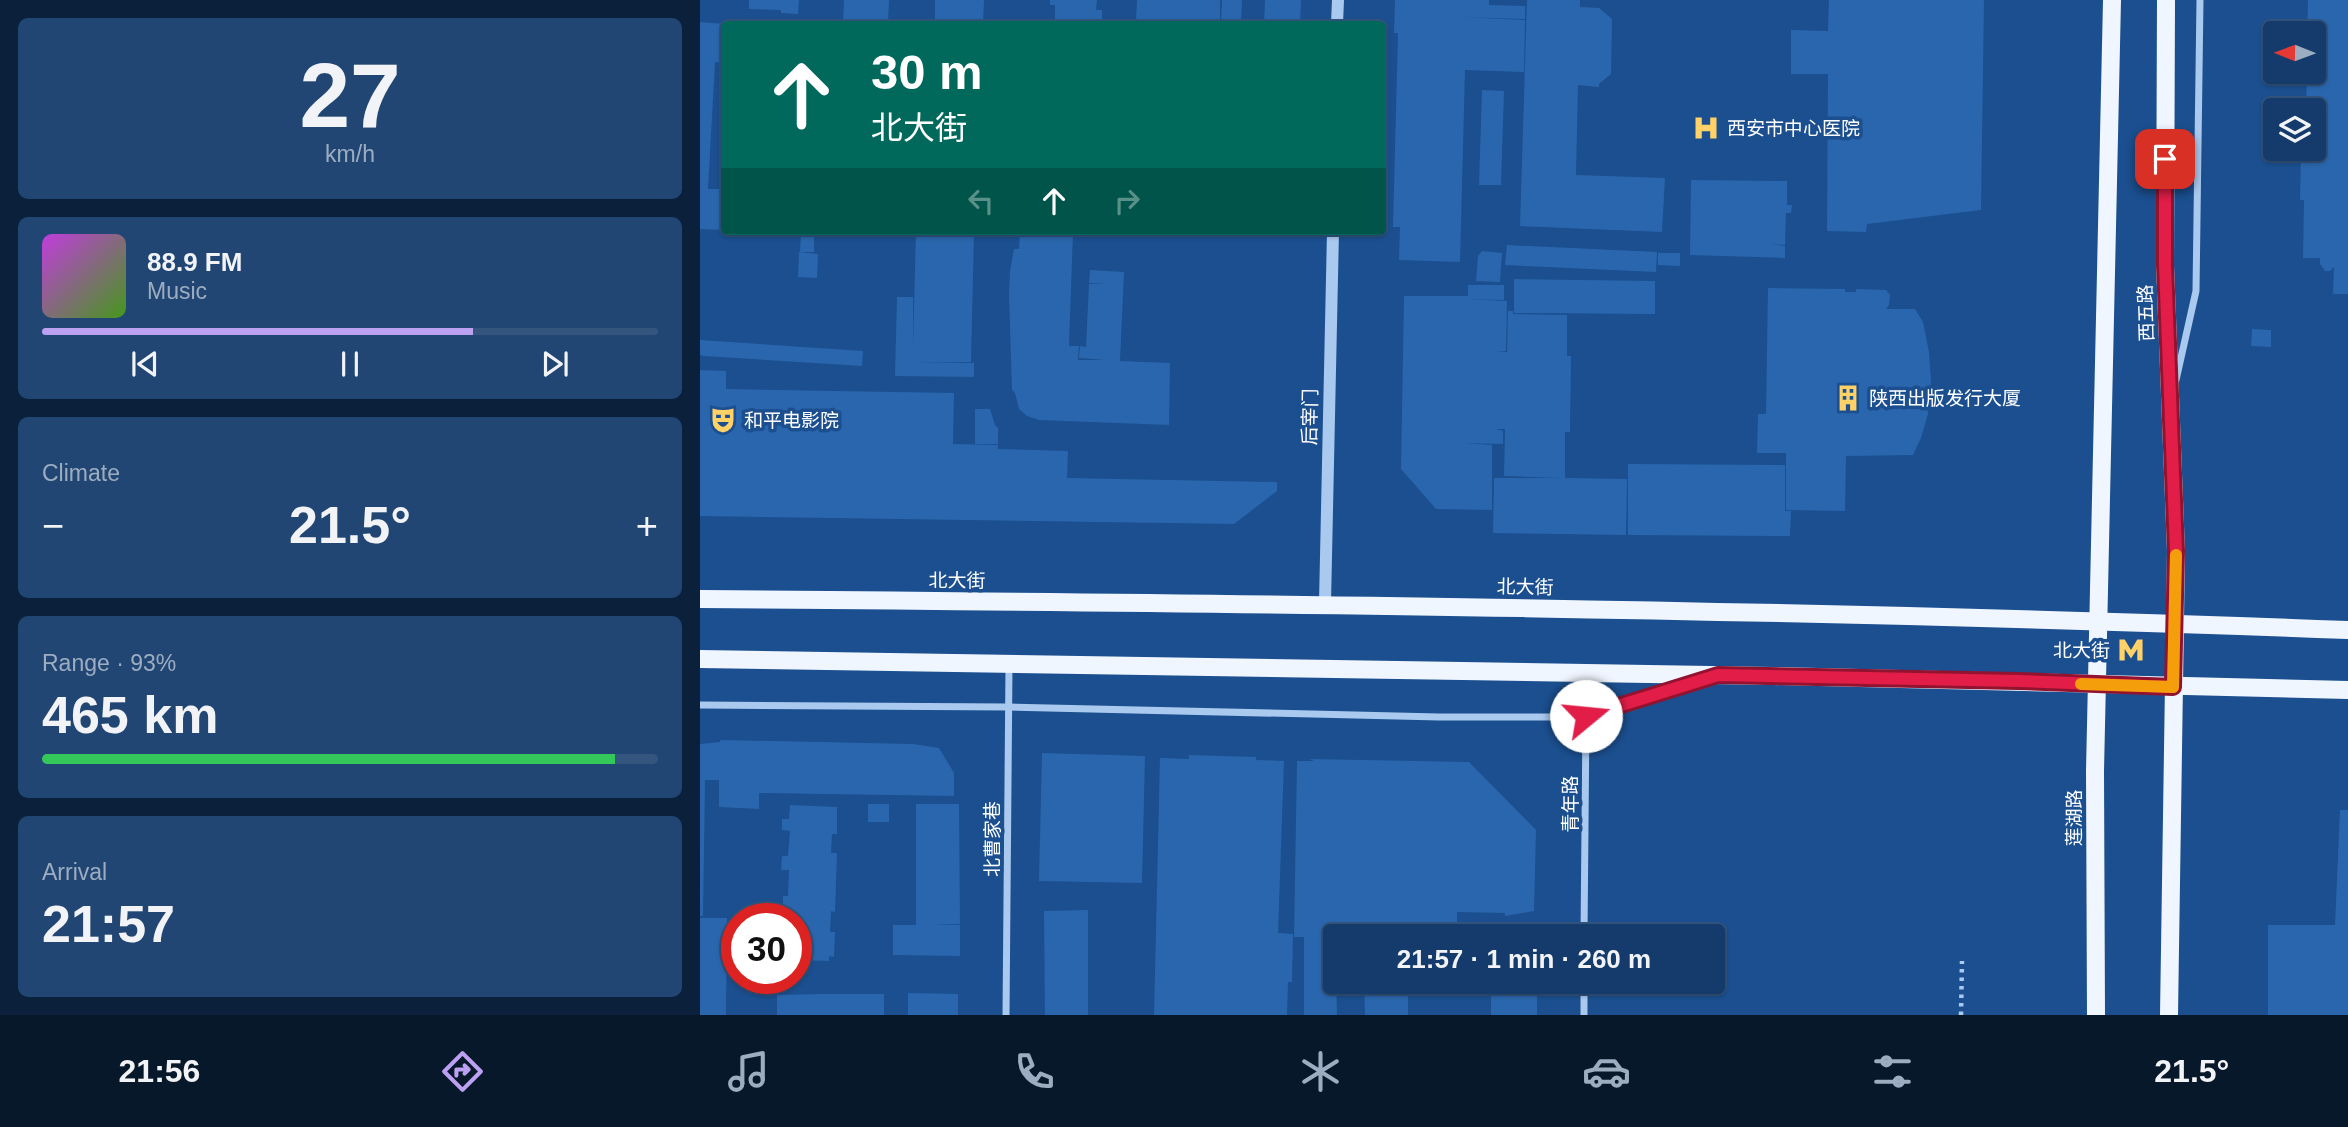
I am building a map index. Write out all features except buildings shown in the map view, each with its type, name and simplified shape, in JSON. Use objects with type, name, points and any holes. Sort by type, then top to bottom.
[{"type":"main road","name":"西五路","points":[[2100,621],[2112,0]]},
{"type":"main road","name":"西五路","points":[[2166,0],[2165,265],[2176,551],[2175,624]]},
{"type":"main road","name":"北大街","points":[[700,598],[1325,603],[2100,621],[2348,630]]},
{"type":"main road","name":"莲湖路","points":[[2096,1015],[2095,771],[2100,621]]},
{"type":"main road","points":[[2169,1015],[2175,624]]},
{"type":"main road","points":[[700,659],[1584,672],[2348,690]]},
{"type":"street","points":[[1337,21],[1338,0]]},
{"type":"street","points":[[2170,404],[2196,291],[2200,0]]},
{"type":"street","name":"后宰门","points":[[1325,603],[1333,235]]},
{"type":"street","name":"北曹家巷","points":[[1006,1015],[1009,662]]},
{"type":"street","name":"青年路","points":[[1584,672],[1584,924]]},
{"type":"street","points":[[700,705],[1008,707],[1438,717],[1586,716],[1718,675]]},
{"type":"street","points":[[1584,994],[1584,1015]]},
{"type":"path","points":[[1961,1015],[1962,961]]},
{"type":"slow traffic","points":[[2081,684],[2173,687],[2176,555]]},
{"type":"place","name":"西安市中心医院","points":[[1706,128]]},
{"type":"place","name":"陕西出版发行大厦","points":[[1848,398]]},
{"type":"place","name":"和平电影院","points":[[723,420]]},
{"type":"place","name":"北大街","points":[[2131,650]]},
{"type":"route","points":[[1586,716],[1718,675],[2173,687],[2176,551],[2165,265],[2165,159]]}]
